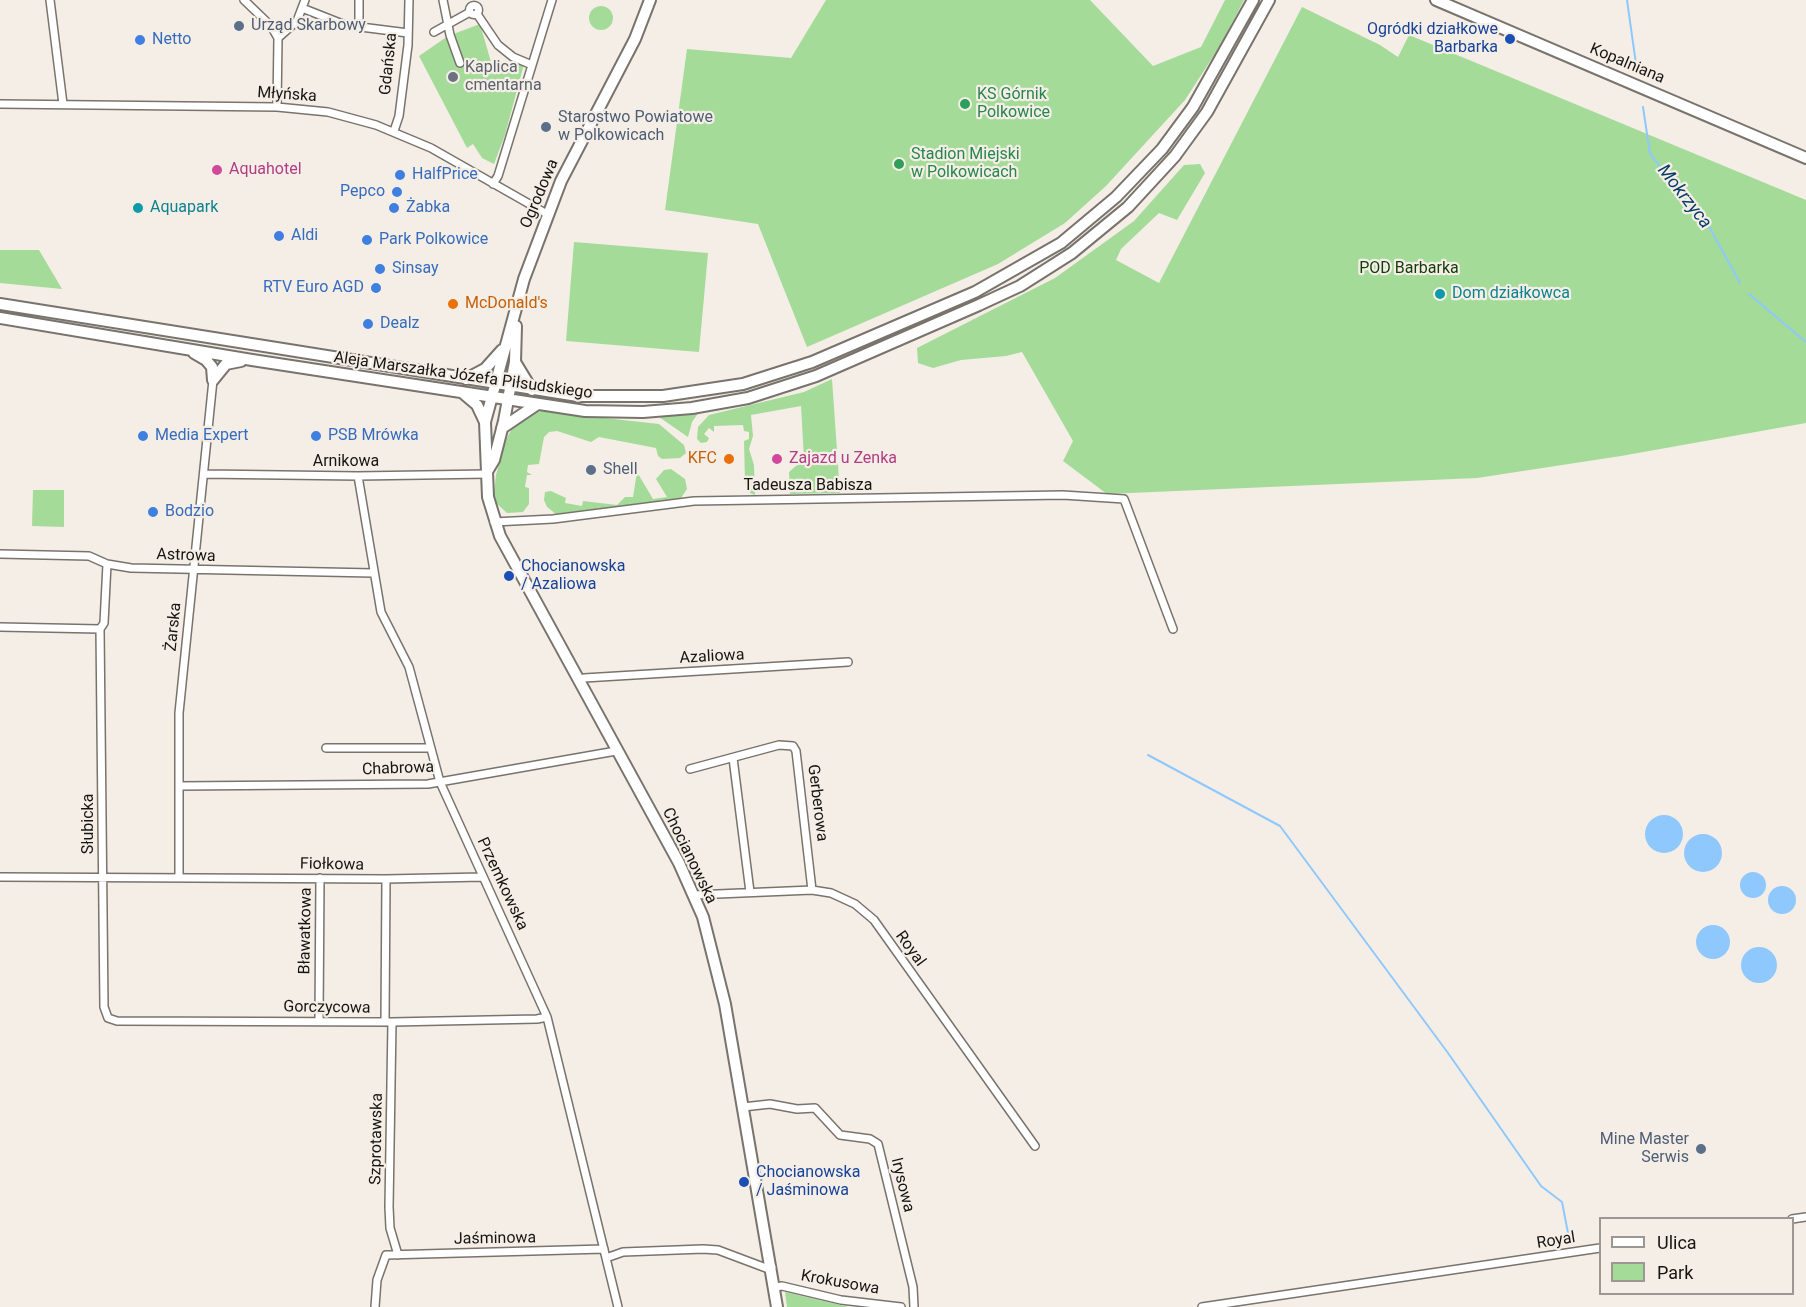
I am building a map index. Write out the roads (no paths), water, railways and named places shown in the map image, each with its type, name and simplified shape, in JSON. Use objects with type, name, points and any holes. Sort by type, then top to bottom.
[{"type":"main road","name":"Ogrodowa","points":[[494,384],[547,214],[573,155],[634,39],[650,0]]},
{"type":"main road","name":"Aleja Marszałka Józefa Piłsudskiego","points":[[0,304],[578,396],[631,398],[674,395],[743,384],[812,362],[1014,272],[1061,243],[1096,215],[1162,149],[1193,107],[1253,0]]},
{"type":"main road","name":"Aleja Marszałka Józefa Piłsudskiego","points":[[0,318],[491,398],[585,411],[643,412],[692,408],[748,398],[816,376],[1020,286],[1071,253],[1106,226],[1175,156],[1207,112],[1269,0]]},
{"type":"main road","name":"Kopalniana","points":[[1436,0],[1806,158]]},
{"type":"main road","name":"Ogrodowa","points":[[508,400],[515,362],[517,308]]},
{"type":"main road","points":[[180,347],[206,360],[212,367],[213,380]]},
{"type":"main road","points":[[466,379],[491,364],[505,347]]},
{"type":"main road","points":[[213,380],[226,364],[252,360]]},
{"type":"main road","points":[[515,362],[532,390]]},
{"type":"main road","points":[[494,384],[485,422],[488,497],[494,522]]},
{"type":"main road","points":[[464,393],[477,405],[485,422]]},
{"type":"main road","points":[[488,472],[494,460],[508,400]]},
{"type":"main road","points":[[502,428],[536,405]]},
{"type":"main road","name":"Chocianowska","points":[[494,522],[616,751],[669,844],[694,895],[718,968],[777,1307]]},
{"type":"street","points":[[50,0],[63,104]]},
{"type":"street","points":[[244,0],[271,26],[278,38],[277,106]]},
{"type":"street","points":[[278,38],[292,27],[305,0]]},
{"type":"street","points":[[359,0],[359,27]]},
{"type":"street","name":"Gdańska","points":[[394,131],[399,116],[408,33],[409,0]]},
{"type":"street","points":[[443,0],[460,63]]},
{"type":"street","points":[[493,184],[498,176],[552,0]]},
{"type":"street","points":[[434,32],[474,6],[498,45],[513,57],[532,65]]},
{"type":"street","points":[[303,8],[330,21],[408,33]]},
{"type":"street","name":"Młyńska","points":[[0,104],[277,106],[328,112],[394,131],[431,148],[547,214]]},
{"type":"street","name":"Żarska","points":[[179,878],[179,713],[213,380]]},
{"type":"street","name":"Arnikowa","points":[[204,474],[358,476],[488,472]]},
{"type":"street","name":"Przemkowska","points":[[358,476],[381,612],[409,668],[440,782],[547,1017],[618,1307]]},
{"type":"street","name":"Tadeusza Babisza","points":[[494,522],[553,519],[694,501],[1063,495],[1124,499],[1173,629]]},
{"type":"street","name":"Astrowa","points":[[0,554],[89,556],[107,564],[130,568],[374,573]]},
{"type":"street","name":"Słubicka","points":[[107,564],[104,623],[100,630],[104,1007],[108,1018]]},
{"type":"street","points":[[0,627],[100,630]]},
{"type":"street","name":"Azaliowa","points":[[578,681],[584,678],[848,663]]},
{"type":"street","name":"Gerberowa","points":[[690,769],[787,743],[796,751],[812,890]]},
{"type":"street","points":[[326,748],[430,748]]},
{"type":"street","name":"Chabrowa","points":[[179,786],[428,784],[616,751]]},
{"type":"street","points":[[734,758],[750,892]]},
{"type":"street","name":"Fiołkowa","points":[[0,877],[386,879],[483,877]]},
{"type":"street","name":"Bławatkowa","points":[[319,1020],[320,878]]},
{"type":"street","name":"Szprotawska","points":[[386,879],[389,1207],[390,1228],[398,1255]]},
{"type":"street","name":"Royal","points":[[694,895],[812,890],[843,898],[873,920],[1035,1146]]},
{"type":"street","name":"Gorczycowa","points":[[108,1018],[117,1021],[389,1022],[547,1017]]},
{"type":"street","name":"Irysowa","points":[[743,1107],[770,1104],[797,1109],[815,1108],[840,1135],[870,1139],[878,1144],[913,1287],[914,1307]]},
{"type":"street","name":"Royal","points":[[1202,1307],[1599,1248]]},
{"type":"street","name":"Jaśminowa","points":[[375,1307],[377,1280],[386,1255],[604,1249]]},
{"type":"street","points":[[606,1258],[623,1252],[702,1249],[718,1250],[766,1268],[772,1268]]},
{"type":"street","name":"Krokusowa","points":[[775,1287],[782,1286],[841,1299],[901,1307]]},
{"type":"water","points":[[1664,815],[1678,820],[1683,834],[1678,848],[1664,853],[1650,848],[1645,834],[1650,820]]},
{"type":"water","points":[[1703,834],[1716,840],[1722,853],[1716,866],[1703,872],[1690,866],[1684,853],[1690,840]]},
{"type":"water","points":[[1753,872],[1762,876],[1766,885],[1762,894],[1753,898],[1744,894],[1740,885],[1744,876]]},
{"type":"water","points":[[1782,886],[1792,890],[1796,900],[1792,910],[1782,914],[1772,910],[1768,900],[1772,890]]},
{"type":"water","points":[[1713,925],[1725,930],[1730,942],[1725,954],[1713,959],[1701,954],[1696,942],[1701,930]]},
{"type":"water","points":[[1759,947],[1772,952],[1777,965],[1772,978],[1759,983],[1746,978],[1741,965],[1746,952]]},
{"type":"waterway","name":"Mokrzyca","points":[[1627,0],[1636,64]]},
{"type":"waterway","name":"Mokrzyca","points":[[1643,107],[1650,154],[1707,223],[1740,283]]},
{"type":"waterway","name":"Mokrzyca","points":[[1749,294],[1806,342]]},
{"type":"waterway","points":[[1148,755],[1280,826],[1448,1053],[1541,1186],[1562,1202],[1568,1233]]},
{"type":"place","name":"Urząd Skarbowy","points":[[239,26]]},
{"type":"place","name":"Ogródki działkowe Barbarka","points":[[1510,39]]},
{"type":"place","name":"Netto","points":[[140,40]]},
{"type":"place","name":"Kaplica cmentarna","points":[[453,77]]},
{"type":"place","name":"KS Górnik Polkowice","points":[[965,104]]},
{"type":"place","name":"Starostwo Powiatowe w Polkowicach","points":[[546,127]]},
{"type":"place","name":"Stadion Miejski w Polkowicach","points":[[899,164]]},
{"type":"place","name":"Aquahotel","points":[[217,170]]},
{"type":"place","name":"HalfPrice","points":[[400,175]]},
{"type":"place","name":"Pepco","points":[[397,192]]},
{"type":"place","name":"Aquapark","points":[[138,208]]},
{"type":"place","name":"Żabka","points":[[394,208]]},
{"type":"place","name":"Aldi","points":[[279,236]]},
{"type":"place","name":"Park Polkowice","points":[[367,240]]},
{"type":"place","name":"Sinsay","points":[[380,269]]},
{"type":"place","name":"RTV Euro AGD","points":[[376,288]]},
{"type":"place","name":"Dom działkowca","points":[[1440,294]]},
{"type":"place","name":"McDonald's","points":[[453,304]]},
{"type":"place","name":"Dealz","points":[[368,324]]},
{"type":"place","name":"Media Expert","points":[[143,436]]},
{"type":"place","name":"PSB Mrówka","points":[[316,436]]},
{"type":"place","name":"KFC","points":[[729,459]]},
{"type":"place","name":"Zajazd u Zenka","points":[[777,459]]},
{"type":"place","name":"Shell","points":[[591,470]]},
{"type":"place","name":"Bodzio","points":[[153,512]]},
{"type":"place","name":"Chocianowska / Azaliowa","points":[[509,576]]},
{"type":"place","name":"Mine Master Serwis","points":[[1701,1149]]},
{"type":"place","name":"Chocianowska / Jaśminowa","points":[[744,1182]]},
{"type":"park label","name":"POD Barbarka","points":[[1409,269]]}]
